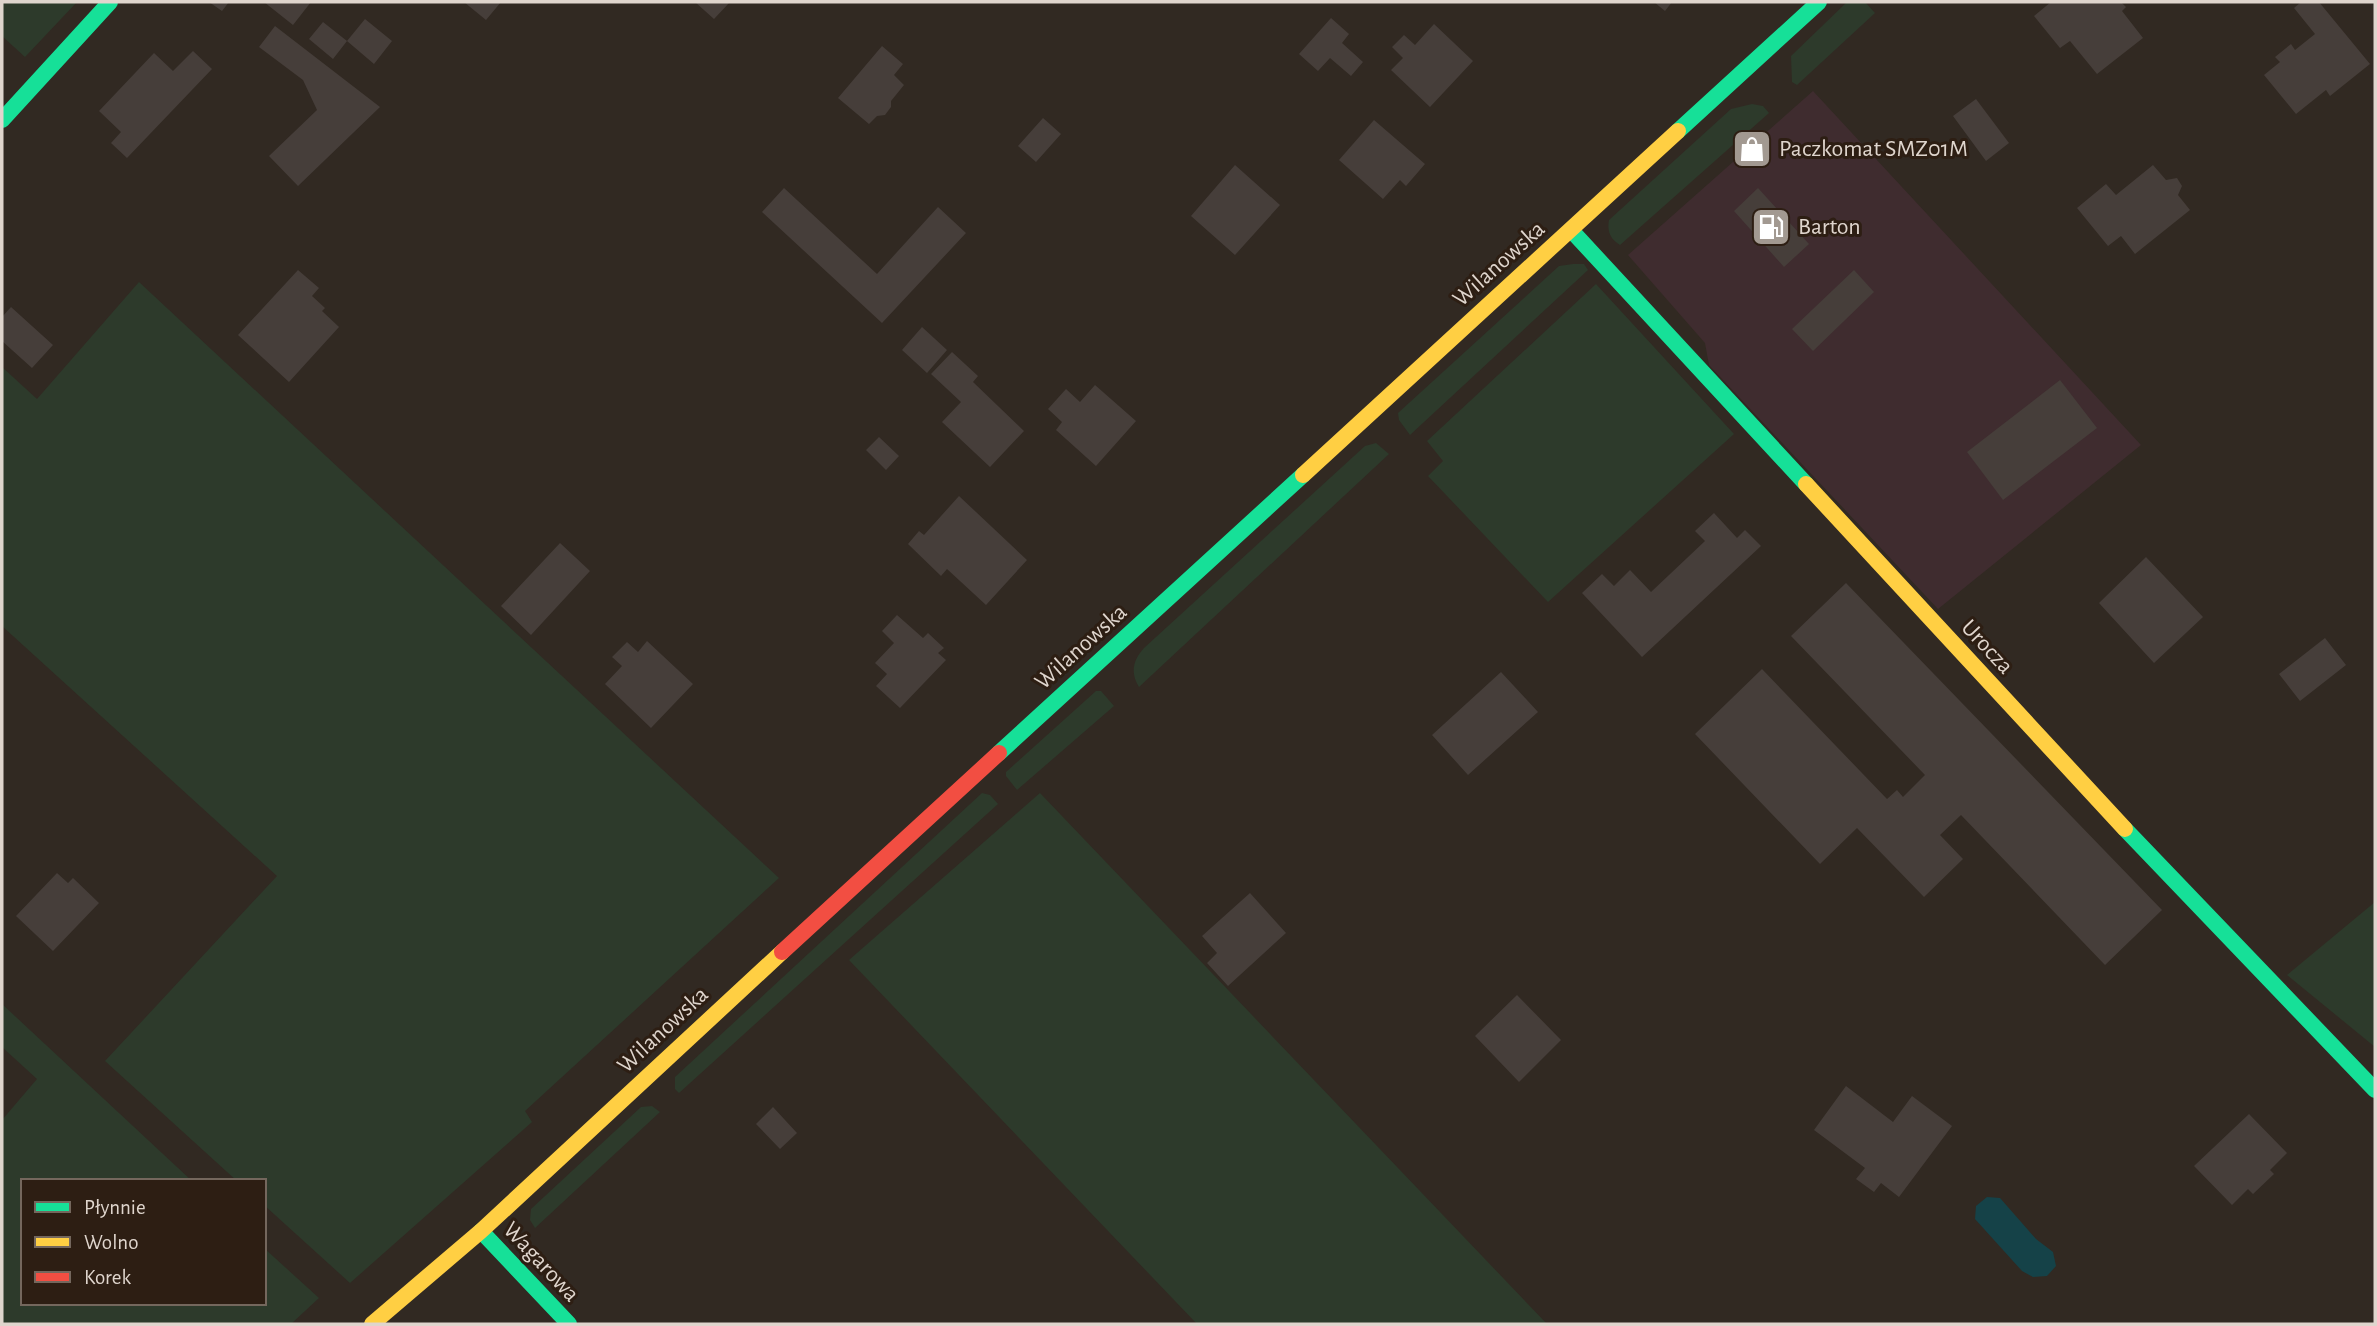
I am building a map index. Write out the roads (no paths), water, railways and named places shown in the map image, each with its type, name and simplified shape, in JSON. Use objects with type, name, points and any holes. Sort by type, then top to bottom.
[{"type":"main road","points":[[2,121],[110,2]]},
{"type":"main road","name":"Wilanowska","points":[[372,1324],[481,1231],[654,1069],[1819,2]]},
{"type":"main road","name":"Urocza","points":[[1571,230],[2150,856],[2375,1090]]},
{"type":"main road","name":"Wagarowa","points":[[481,1231],[569,1324]]},
{"type":"water","points":[[1987,1197],[2000,1198],[2036,1239],[2053,1252],[2056,1266],[2047,1276],[2033,1277],[2022,1271],[1975,1219],[1976,1206]]},
{"type":"place","name":"Paczkomat SMZ01M","points":[[1752,149]]},
{"type":"place","name":"Barton","points":[[1771,227]]}]
